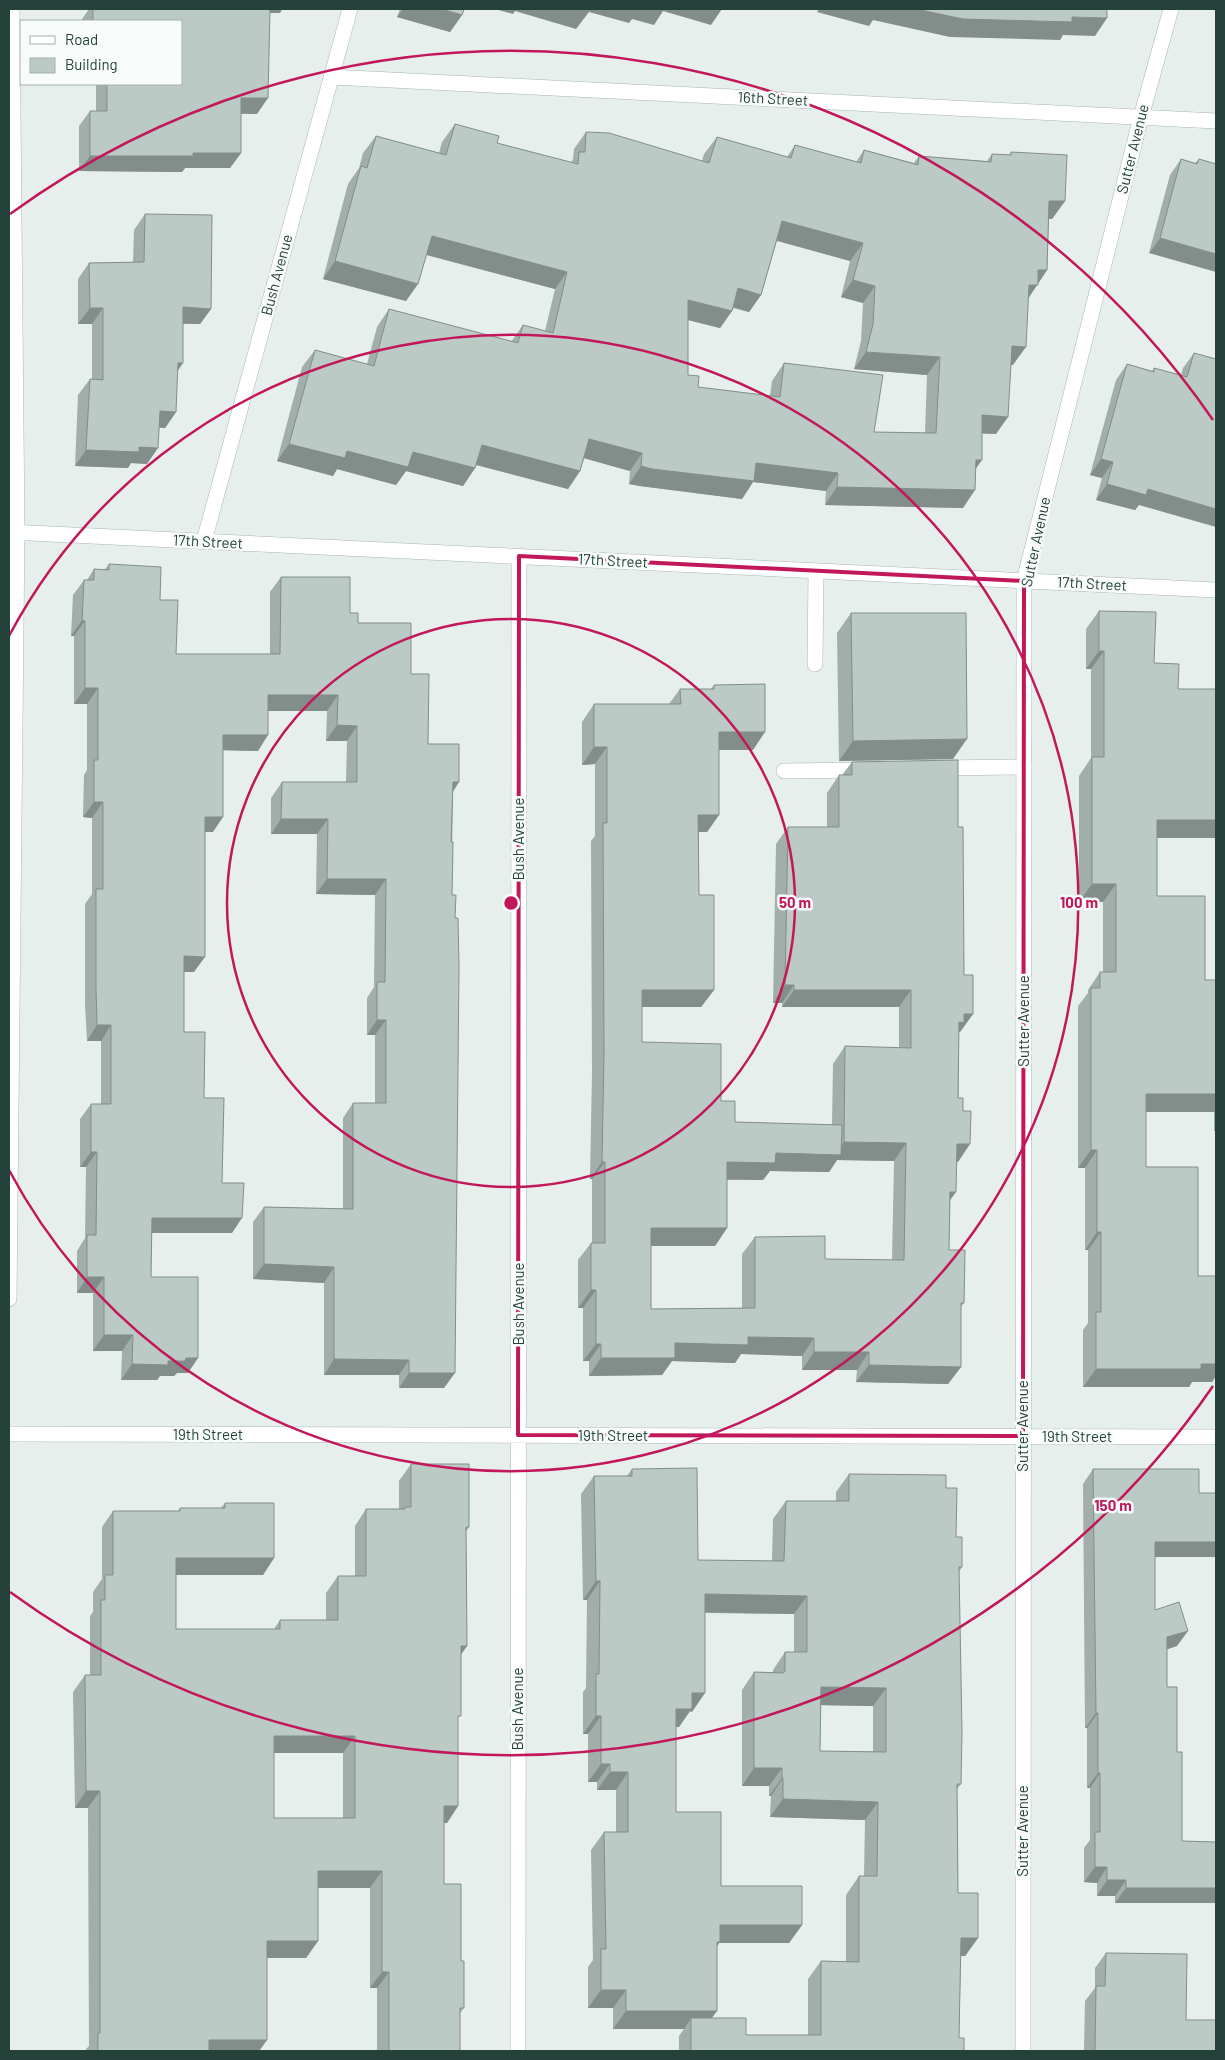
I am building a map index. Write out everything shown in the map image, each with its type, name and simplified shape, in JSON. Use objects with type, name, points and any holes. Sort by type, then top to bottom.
[{"type":"street","points":[[9,1299],[13,532],[12,9]]},
{"type":"street","name":"Bush Avenue","points":[[204,542],[350,9]]},
{"type":"street","name":"Sutter Avenue","points":[[1023,2051],[1024,581],[1141,117],[1171,9]]},
{"type":"street","name":"16th Street","points":[[331,77],[1216,121]]},
{"type":"street","name":"17th Street","points":[[13,532],[1216,590]]},
{"type":"street","name":"Bush Avenue","points":[[518,2051],[519,556]]},
{"type":"street","points":[[815,664],[816,571]]},
{"type":"street","points":[[928,769],[1024,767]]},
{"type":"street","points":[[784,771],[880,770]]},
{"type":"street","name":"19th Street","points":[[9,1434],[1216,1437]]},
{"type":"highlighted area","points":[[519,556],[1024,581],[1023,1436],[518,1435]]},
{"type":"building","points":[[93,9],[270,9],[268,98],[241,98],[241,153],[193,153],[193,156],[90,156],[90,111],[107,111],[107,85],[182,85],[182,20],[93,20]]},
{"type":"building","points":[[441,9],[464,9],[462,15]]},
{"type":"building","points":[[916,9],[1107,9],[1107,18],[1072,17],[1072,22],[963,19]]},
{"type":"building","points":[[455,124],[499,136],[497,143],[578,164],[579,152],[585,152],[586,132],[609,133],[709,163],[717,137],[791,158],[795,145],[861,163],[864,150],[918,165],[919,156],[991,162],[992,154],[1011,155],[1011,152],[1067,155],[1065,201],[1049,201],[1047,270],[1038,270],[1038,285],[1029,285],[1026,347],[1012,346],[1008,417],[982,415],[982,460],[976,460],[975,490],[837,487],[838,473],[756,463],[754,481],[652,469],[641,466],[642,453],[589,439],[580,471],[482,445],[475,468],[413,452],[408,467],[347,451],[345,458],[289,444],[315,350],[374,366],[389,309],[518,343],[523,325],[553,333],[567,272],[432,236],[418,284],[335,261],[361,166],[367,168],[376,136],[446,155]],"holes":[[[782,221],[863,243],[853,280],[875,286],[873,324],[866,352],[940,357],[936,433],[874,432],[883,375],[784,363],[780,397],[698,387],[699,376],[688,375],[688,300],[732,311],[738,288],[761,295]]]},
{"type":"building","points":[[1181,159],[1197,164],[1199,159],[1216,164],[1216,254],[1160,238]]},
{"type":"building","points":[[145,214],[212,215],[211,309],[183,307],[183,363],[178,363],[176,412],[160,411],[158,448],[139,447],[139,452],[86,450],[90,379],[103,380],[103,308],[90,308],[89,263],[144,262]]},
{"type":"building","points":[[1194,353],[1216,359],[1216,509],[1148,489],[1146,495],[1107,484],[1113,462],[1101,459],[1127,364],[1154,372],[1154,368],[1187,377]]},
{"type":"building","points":[[109,564],[161,567],[160,600],[178,600],[176,654],[280,654],[281,577],[350,577],[350,613],[358,613],[358,623],[411,623],[411,674],[429,674],[428,744],[459,744],[459,782],[453,782],[451,842],[453,842],[452,895],[456,895],[455,918],[458,918],[459,966],[455,1373],[409,1373],[409,1360],[334,1359],[334,1267],[264,1264],[264,1207],[353,1209],[353,1103],[386,1103],[386,1020],[377,1020],[377,982],[385,982],[386,879],[327,879],[328,819],[281,819],[282,782],[357,782],[357,726],[337,725],[338,695],[268,695],[268,735],[223,735],[223,817],[205,817],[205,957],[184,956],[184,1032],[205,1032],[204,1098],[224,1098],[222,1183],[244,1183],[242,1218],[152,1218],[151,1277],[198,1277],[198,1358],[186,1358],[185,1361],[168,1361],[168,1365],[132,1364],[133,1335],[104,1335],[104,1277],[87,1277],[87,1235],[96,1235],[97,1152],[91,1152],[91,1104],[111,1104],[111,1025],[97,1025],[96,889],[103,889],[103,802],[94,802],[94,760],[98,760],[98,688],[85,688],[85,621],[82,620],[84,580],[94,580],[94,569],[109,570]]},
{"type":"building","points":[[1099,611],[1156,612],[1154,663],[1179,664],[1178,689],[1216,689],[1216,820],[1157,820],[1157,896],[1205,896],[1205,980],[1216,980],[1216,1094],[1146,1094],[1146,1167],[1198,1167],[1198,1276],[1216,1276],[1216,1364],[1201,1364],[1201,1369],[1096,1369],[1096,1312],[1101,1312],[1101,1232],[1097,1232],[1097,1150],[1091,1150],[1091,988],[1100,988],[1100,972],[1116,972],[1116,884],[1092,884],[1092,757],[1104,757],[1104,651],[1099,651]]},
{"type":"building","points":[[851,613],[966,613],[967,739],[853,741]]},
{"type":"building","points":[[765,684],[765,732],[719,732],[719,815],[698,815],[699,895],[714,895],[714,990],[642,990],[642,1042],[721,1044],[721,1101],[735,1101],[735,1122],[842,1125],[841,1155],[776,1153],[775,1163],[727,1162],[727,1228],[651,1228],[651,1309],[755,1308],[755,1237],[825,1236],[825,1259],[904,1260],[906,1143],[844,1142],[845,1046],[911,1048],[911,990],[794,990],[794,985],[785,985],[788,827],[839,827],[839,775],[852,775],[852,762],[958,760],[958,827],[963,827],[964,975],[973,975],[973,1014],[964,1014],[964,1023],[959,1022],[958,1098],[963,1098],[963,1111],[971,1111],[970,1144],[957,1144],[956,1192],[950,1192],[949,1250],[965,1250],[964,1303],[961,1303],[961,1367],[869,1365],[869,1352],[814,1352],[814,1338],[748,1337],[748,1345],[675,1343],[675,1358],[601,1358],[601,1344],[596,1344],[596,1290],[591,1290],[591,1243],[605,1243],[605,1162],[602,1162],[604,1054],[603,823],[607,823],[607,747],[594,747],[594,704],[681,704],[680,689],[714,689],[714,685]]},
{"type":"building","points":[[411,1464],[469,1464],[469,1527],[466,1527],[467,1646],[461,1646],[461,1716],[458,1716],[458,1806],[444,1806],[444,1884],[461,1884],[461,1961],[464,1961],[464,2008],[460,2008],[460,2051],[389,2051],[389,1972],[382,1972],[382,1871],[318,1871],[318,1941],[267,1941],[267,2040],[209,2040],[209,2051],[98,2051],[98,2033],[100,2033],[100,1791],[86,1791],[85,1675],[101,1675],[101,1600],[105,1600],[105,1575],[113,1575],[113,1511],[180,1511],[180,1508],[225,1508],[225,1503],[274,1503],[274,1558],[176,1558],[176,1629],[280,1629],[280,1620],[338,1620],[338,1576],[366,1576],[366,1509],[405,1509],[405,1507],[411,1507]],"holes":[[[274,1736],[355,1736],[355,1818],[274,1818]]]},
{"type":"building","points":[[697,1468],[698,1560],[784,1561],[786,1501],[849,1501],[849,1474],[946,1475],[946,1488],[957,1488],[956,1537],[962,1537],[962,1567],[959,1567],[962,1733],[961,1784],[957,1784],[958,1893],[978,1893],[978,1938],[961,1938],[959,2038],[964,2038],[964,2051],[691,2051],[691,2018],[746,2018],[746,2035],[821,2035],[821,1961],[859,1962],[859,1876],[877,1876],[878,1802],[783,1799],[782,1768],[754,1768],[754,1672],[783,1673],[785,1671],[785,1652],[807,1652],[807,1596],[705,1594],[705,1693],[692,1693],[692,1709],[676,1709],[676,1812],[721,1812],[721,1886],[802,1886],[802,1925],[720,1925],[720,1942],[717,1942],[717,2011],[626,2011],[626,1990],[601,1990],[601,1949],[606,1949],[604,1832],[628,1832],[628,1772],[610,1772],[610,1764],[601,1764],[601,1716],[596,1716],[596,1674],[599,1674],[600,1581],[596,1581],[594,1476],[632,1476],[632,1469]],"holes":[[[821,1687],[886,1688],[886,1752],[820,1751]]]},
{"type":"building","points":[[1093,1469],[1199,1469],[1199,1493],[1216,1493],[1216,1542],[1155,1542],[1155,1610],[1179,1602],[1188,1631],[1167,1637],[1167,1687],[1177,1687],[1177,1752],[1182,1752],[1182,1841],[1216,1842],[1216,1888],[1126,1888],[1126,1880],[1107,1880],[1107,1867],[1095,1867],[1095,1832],[1100,1832],[1100,1773],[1098,1773],[1098,1713],[1096,1713]]},
{"type":"building","points":[[1106,1953],[1187,1954],[1186,2020],[1216,2020],[1216,2051],[1095,2051],[1096,1986],[1105,1986]]}]
